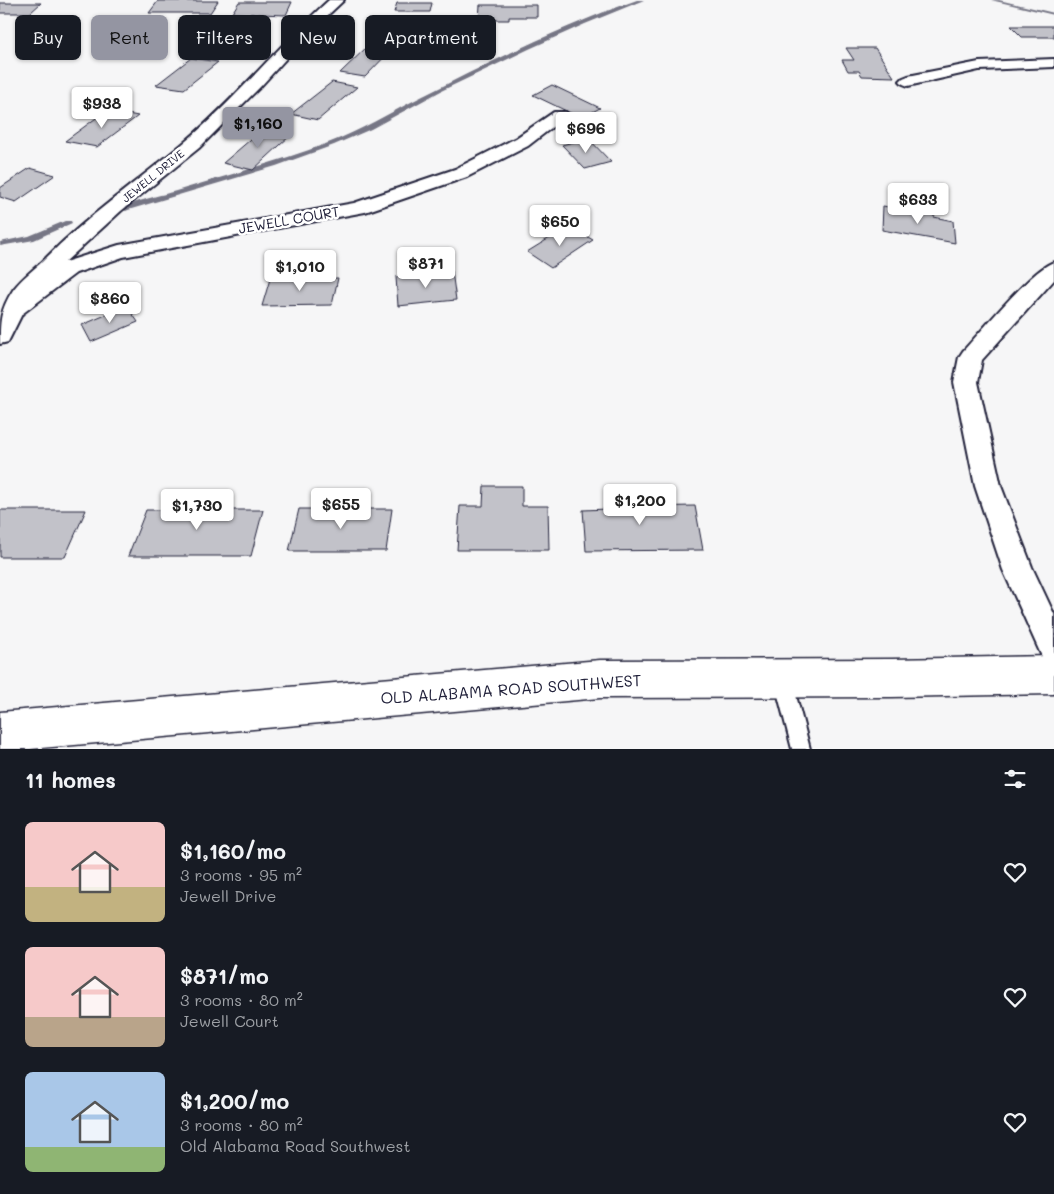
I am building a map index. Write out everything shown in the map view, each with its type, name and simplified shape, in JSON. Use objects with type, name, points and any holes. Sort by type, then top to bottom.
[{"type":"street","name":"JEWELL DRIVE","points":[[0,336],[22,294],[61,254],[114,207],[193,144],[256,83],[307,27],[337,0]]},
{"type":"street","points":[[908,81],[979,66],[1054,63]]},
{"type":"street","name":"JEWELL COURT","points":[[15,310],[69,268],[119,251],[358,208],[461,173],[522,142],[560,115]]},
{"type":"street","points":[[1054,269],[971,357],[966,382],[988,486],[1018,570],[1054,648]]},
{"type":"street","name":"OLD ALABAMA ROAD SOUTHWEST","points":[[0,732],[600,679],[1054,675]]},
{"type":"lane","points":[[782,678],[800,749]]},
{"type":"building","points":[[158,1],[218,1],[210,13],[149,13]]},
{"type":"building","points":[[239,2],[292,2],[286,15],[232,13]]},
{"type":"building","points":[[0,3],[41,3],[30,13],[0,13]]},
{"type":"building","points":[[397,3],[432,3],[430,12],[394,12]]},
{"type":"building","points":[[480,5],[537,5],[537,17],[509,17],[509,20],[496,20],[496,15],[479,15]]},
{"type":"building","points":[[1011,26],[1054,26],[1054,37],[1022,37]]},
{"type":"building","points":[[846,48],[875,48],[894,77],[862,76],[859,71],[848,71],[842,60],[854,60]]},
{"type":"building","points":[[365,49],[365,60],[381,60],[365,77],[340,73]]},
{"type":"building","points":[[188,60],[218,62],[184,89],[156,85]]},
{"type":"building","points":[[332,82],[357,87],[318,120],[291,114]]},
{"type":"building","points":[[552,85],[600,108],[581,118],[533,95]]},
{"type":"building","points":[[107,110],[138,116],[97,147],[65,141]]},
{"type":"building","points":[[264,128],[292,134],[253,170],[223,163]]},
{"type":"building","points":[[588,138],[611,162],[585,169],[562,145]]},
{"type":"building","points":[[30,168],[55,175],[16,202],[0,197],[0,188]]},
{"type":"building","points":[[883,206],[934,215],[934,217],[953,221],[955,243],[882,230]]},
{"type":"building","points":[[569,226],[593,240],[551,268],[527,252]]},
{"type":"building","points":[[452,271],[456,300],[398,306],[396,277]]},
{"type":"building","points":[[338,278],[332,305],[262,306],[270,279]]},
{"type":"building","points":[[127,306],[138,322],[91,342],[82,325]]},
{"type":"building","points":[[484,486],[522,486],[522,506],[548,506],[549,550],[457,550],[460,506],[483,506]]},
{"type":"building","points":[[606,488],[635,488],[638,507],[695,506],[703,550],[586,551],[583,510],[608,509]]},
{"type":"building","points":[[187,495],[221,495],[217,510],[263,510],[251,556],[128,556],[146,510],[181,510]]},
{"type":"building","points":[[299,509],[392,509],[386,551],[289,551]]},
{"type":"building","points":[[0,510],[86,510],[65,557],[0,557]]},
{"type":"waterway","points":[[126,209],[303,155],[332,144],[369,128],[439,90],[527,48],[598,16],[642,0]]},
{"type":"waterway","points":[[993,0],[1054,14]]},
{"type":"waterway","points":[[0,244],[31,238],[68,223]]}]
